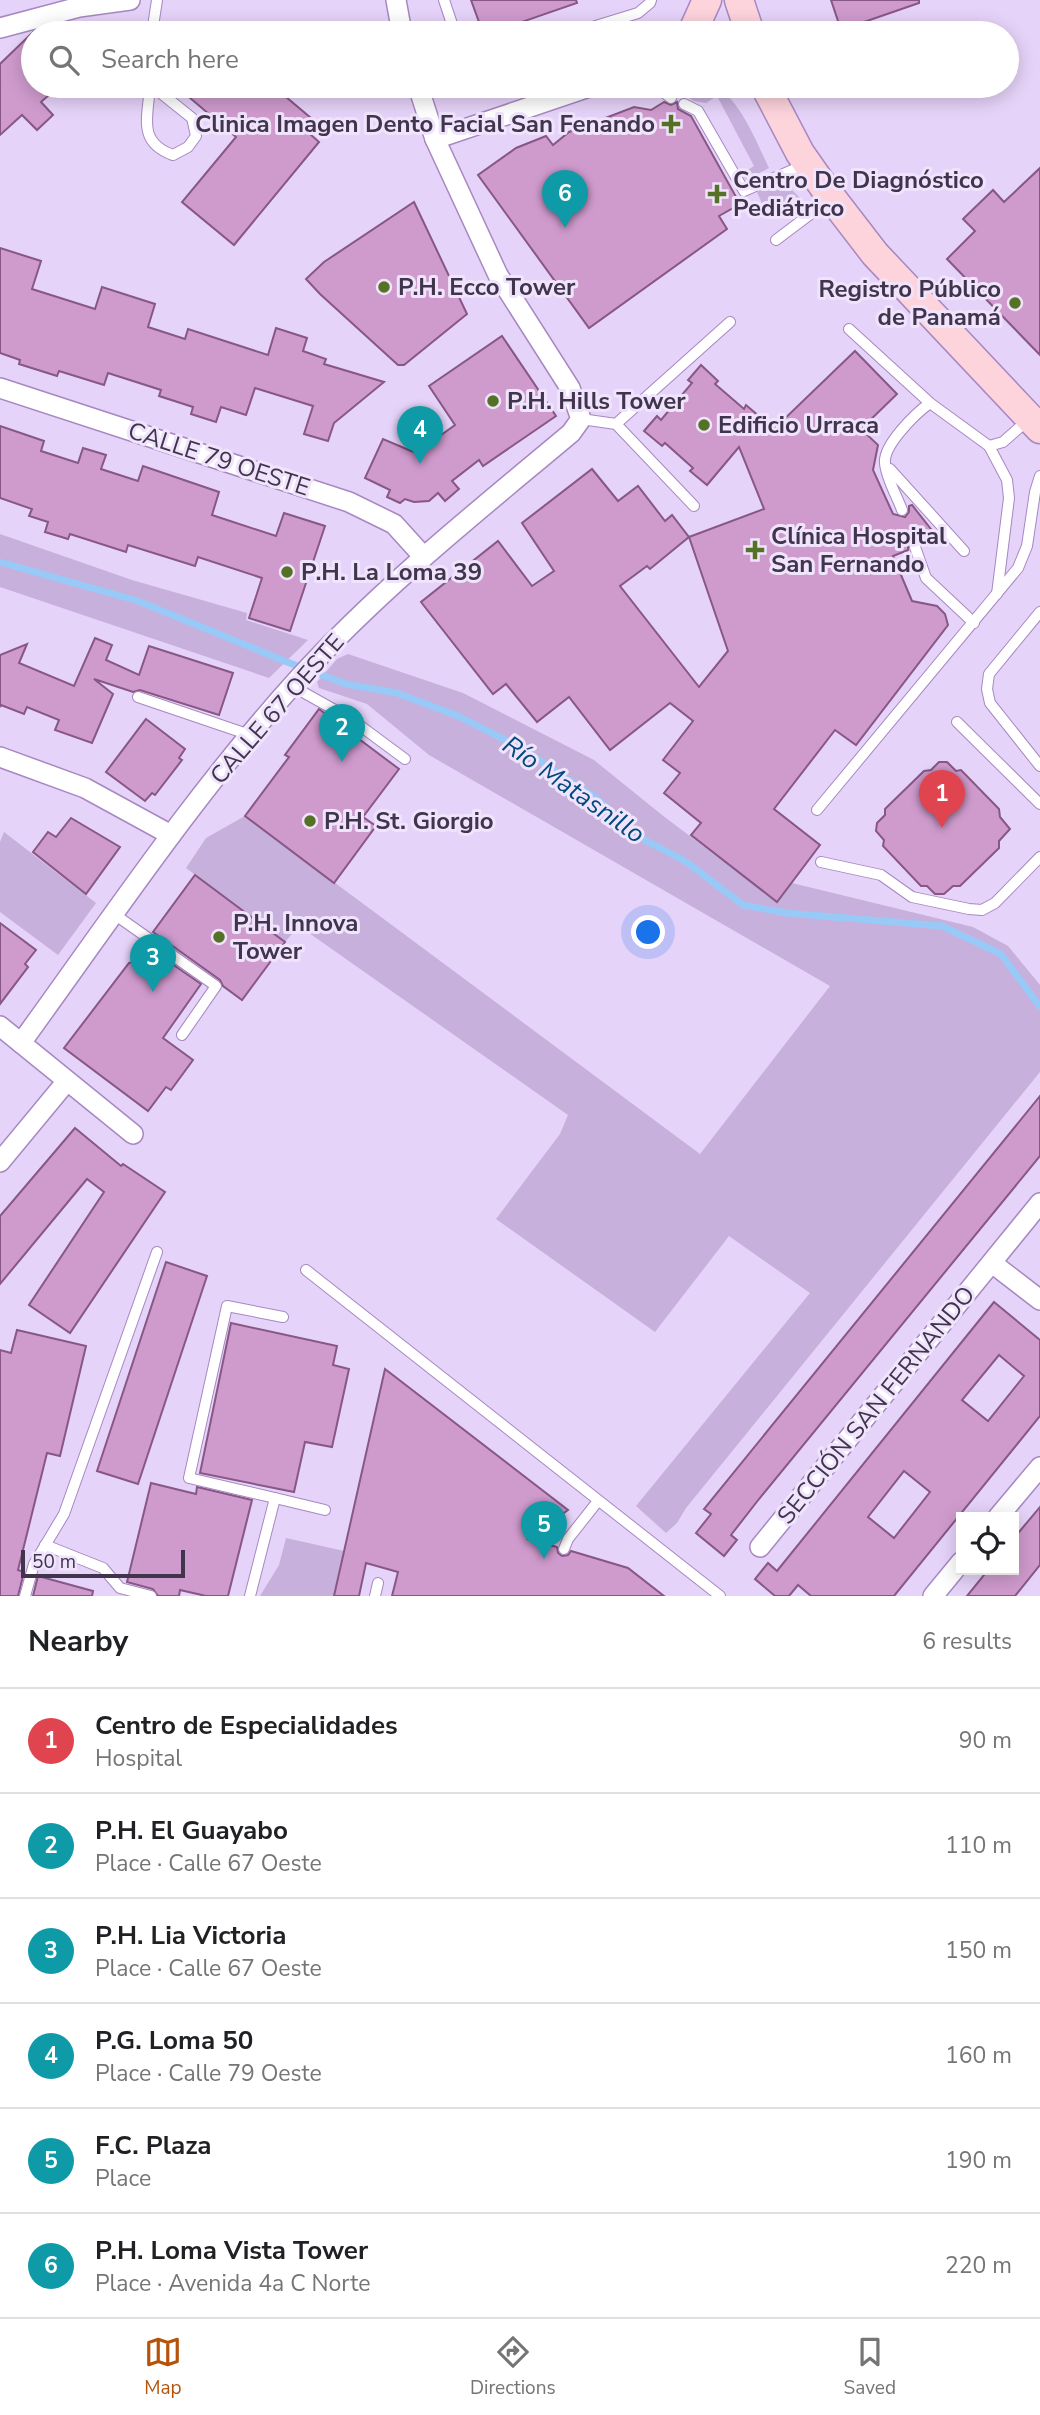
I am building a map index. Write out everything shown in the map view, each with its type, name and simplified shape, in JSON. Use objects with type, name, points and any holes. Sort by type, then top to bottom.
[{"type":"main road","points":[[697,21],[707,0]]},
{"type":"main road","points":[[739,0],[742,21]]},
{"type":"main road","points":[[770,98],[808,164],[875,254],[1035,424]]},
{"type":"street","points":[[26,21],[79,7],[130,0]]},
{"type":"street","points":[[396,0],[400,21]]},
{"type":"street","points":[[0,28],[21,22]]},
{"type":"street","points":[[422,98],[435,139],[498,275],[570,388],[581,419]]},
{"type":"street","points":[[435,139],[556,98]]},
{"type":"street","name":"CALLE 79 OESTE","points":[[0,388],[349,502],[394,524],[423,556]]},
{"type":"street","name":"CALLE 67 OESTE","points":[[21,1043],[171,835],[295,682],[423,556],[571,433],[581,419]]},
{"type":"street","points":[[0,757],[85,788],[171,835]]},
{"type":"street","points":[[0,1026],[133,1134]]},
{"type":"street","points":[[0,1162],[67,1081]]},
{"type":"street","name":"SECCIÓN SAN FERNANDO","points":[[760,1547],[1040,1203]]},
{"type":"street","name":"SECCIÓN SAN FERNANDO","points":[[992,1263],[1040,1300]]},
{"type":"street","points":[[1002,1512],[1040,1467]]},
{"type":"street","points":[[933,1596],[956,1568]]},
{"type":"lane","points":[[154,21],[157,0]]},
{"type":"lane","points":[[444,0],[452,21]]},
{"type":"lane","points":[[619,21],[638,13],[651,0]]},
{"type":"lane","points":[[150,98],[148,137],[158,149],[173,155],[188,147],[196,136],[192,118],[166,98]]},
{"type":"lane","points":[[684,104],[698,111],[744,191],[808,164]]},
{"type":"lane","points":[[776,240],[832,198]]},
{"type":"lane","points":[[616,425],[730,322]]},
{"type":"lane","points":[[849,329],[930,403],[989,446],[1007,480],[1009,498],[997,594]]},
{"type":"lane","points":[[902,510],[885,464],[890,447],[904,428],[930,403]]},
{"type":"lane","points":[[581,419],[616,425],[694,506]]},
{"type":"lane","points":[[989,446],[1003,442],[1035,424]]},
{"type":"lane","points":[[885,464],[964,551]]},
{"type":"lane","points":[[817,810],[1018,568],[1027,546],[1040,476]]},
{"type":"lane","points":[[915,547],[926,578],[974,623]]},
{"type":"lane","points":[[1040,612],[989,674],[987,688],[990,703],[1040,766]]},
{"type":"lane","points":[[295,682],[404,759]]},
{"type":"lane","points":[[138,697],[251,735]]},
{"type":"lane","points":[[957,722],[1040,804]]},
{"type":"lane","points":[[821,862],[881,875],[912,897],[982,910],[995,903],[1040,857]]},
{"type":"lane","points":[[114,915],[216,986],[182,1035]]},
{"type":"lane","points":[[25,1596],[34,1564],[64,1514],[158,1252]]},
{"type":"lane","points":[[306,1270],[720,1596]]},
{"type":"lane","points":[[283,1317],[227,1306],[190,1478],[325,1510]]},
{"type":"lane","points":[[250,1596],[275,1498]]},
{"type":"lane","points":[[564,1549],[568,1539],[598,1501]]},
{"type":"lane","points":[[46,1545],[103,1569],[120,1588],[151,1596]]},
{"type":"lane","points":[[375,1596],[378,1583]]},
{"type":"shaded area","points":[[689,98],[714,98],[706,103]]},
{"type":"shaded area","points":[[718,98],[730,98],[739,109],[769,168],[746,180],[742,174],[754,166]]},
{"type":"shaded area","points":[[776,184],[787,185],[804,202],[789,216],[784,211],[767,215],[757,192]]},
{"type":"shaded area","points":[[0,534],[132,580],[247,613],[246,620],[308,640],[269,678],[0,587]]},
{"type":"shaded area","points":[[348,654],[463,693],[594,760],[777,902],[792,883],[973,927],[1008,946],[1040,985],[1040,1072],[686,1508],[677,1523],[666,1533],[636,1506],[810,1293],[729,1236],[655,1332],[496,1219],[560,1134],[568,1115],[299,926],[285,942],[186,868],[206,838],[245,816],[700,1154],[830,986],[429,755],[367,704],[319,688],[317,682],[337,659]]},
{"type":"shaded area","points":[[4,832],[96,903],[58,955],[0,912],[0,842]]},
{"type":"shaded area","points":[[286,1538],[344,1551],[334,1596],[260,1596],[279,1565]]},
{"type":"building","points":[[471,0],[576,0],[577,3],[525,21],[479,21]]},
{"type":"building","points":[[831,0],[919,0],[919,3],[867,21],[838,21]]},
{"type":"building","points":[[21,44],[21,98],[46,98],[41,102],[53,115],[37,130],[22,115],[0,135],[0,64]]},
{"type":"building","points":[[190,98],[287,98],[318,124],[310,134],[319,142],[234,245],[182,202],[236,137]]},
{"type":"building","points":[[664,102],[671,105],[677,102],[678,109],[691,116],[740,204],[719,216],[727,229],[589,328],[478,175],[516,148],[546,136],[553,145],[569,132],[634,107],[651,110]]},
{"type":"building","name":"Registro Público de Panamá","points":[[1040,168],[1040,355],[947,259],[975,231],[963,219],[993,190],[1004,202]]},
{"type":"building","name":"P.H. Ecco Tower","points":[[414,202],[467,314],[404,365],[398,365],[306,279],[324,262]]},
{"type":"building","points":[[0,248],[41,261],[32,289],[95,309],[102,287],[155,304],[148,327],[185,339],[188,329],[268,355],[276,328],[307,338],[303,351],[326,359],[324,364],[384,382],[334,423],[328,441],[304,434],[313,406],[255,388],[246,415],[221,407],[216,422],[191,414],[193,407],[159,396],[161,390],[108,373],[104,385],[59,371],[57,376],[19,364],[20,360],[0,353]]},
{"type":"building","name":"P.H. Hills Tower","points":[[502,336],[556,416],[483,466],[479,460],[452,481],[459,489],[445,501],[438,493],[429,501],[414,502],[405,499],[400,503],[387,497],[390,490],[365,478],[383,439],[416,453],[455,425],[429,386]]},
{"type":"building","points":[[855,351],[897,394],[861,429],[878,445],[873,470],[893,514],[905,517],[912,505],[938,538],[922,545],[917,540],[912,540],[908,550],[893,556],[912,601],[937,606],[945,614],[948,625],[856,745],[835,730],[774,809],[820,845],[777,902],[691,835],[701,823],[664,793],[680,773],[663,760],[693,721],[670,703],[610,750],[569,697],[537,722],[506,684],[493,694],[421,602],[498,541],[532,586],[554,571],[522,523],[592,469],[618,501],[638,486],[665,521],[672,515],[689,537],[764,509],[739,447],[707,485],[690,471],[693,468],[665,443],[662,446],[644,431],[657,416],[661,420],[692,383],[688,380],[701,365],[718,381],[715,384],[744,409],[746,405],[774,429]],"holes":[[[689,537],[728,651],[699,687],[620,586],[647,566],[650,569]]]},
{"type":"building","points":[[0,426],[44,441],[41,451],[78,463],[83,448],[106,455],[101,469],[138,481],[143,466],[219,492],[212,515],[276,536],[284,513],[325,526],[290,631],[249,618],[262,578],[198,557],[195,566],[128,545],[126,552],[70,534],[68,539],[45,532],[48,522],[29,516],[32,509],[0,498]]},
{"type":"building","points":[[95,638],[112,645],[106,660],[139,675],[149,646],[233,673],[219,715],[140,690],[133,692],[94,679],[113,694],[92,743],[55,730],[59,720],[27,707],[24,714],[1,705],[0,707],[0,655],[27,644],[19,663],[74,686]]},
{"type":"building","points":[[319,709],[399,769],[363,817],[376,826],[334,883],[245,816],[289,757],[285,755]]},
{"type":"building","points":[[146,719],[185,749],[179,758],[182,760],[155,795],[152,793],[145,801],[106,772]]},
{"type":"building","points":[[939,762],[947,762],[956,771],[961,770],[999,809],[1000,817],[1010,829],[999,841],[999,848],[960,886],[953,886],[944,894],[935,894],[927,886],[921,886],[883,846],[884,840],[876,831],[877,823],[885,815],[885,809],[924,771],[931,770]]},
{"type":"building","points":[[71,818],[120,847],[86,894],[33,852],[48,832],[56,837]]},
{"type":"building","name":"P.H. Innova Tower","points":[[195,875],[285,942],[242,1000],[223,986],[220,980],[153,932]]},
{"type":"building","points":[[0,923],[36,950],[25,964],[28,967],[0,1004]]},
{"type":"building","points":[[162,957],[201,984],[163,1038],[193,1060],[171,1090],[166,1087],[148,1111],[64,1048],[129,963]]},
{"type":"building","points":[[1040,1096],[1040,1156],[759,1499],[731,1535],[737,1540],[724,1556],[696,1533],[711,1514],[704,1509]]},
{"type":"building","points":[[75,1128],[121,1166],[123,1164],[165,1192],[70,1333],[29,1305],[104,1192],[87,1179],[0,1284],[0,1216]]},
{"type":"building","points":[[166,1262],[207,1276],[138,1484],[97,1471]]},
{"type":"building","points":[[994,1302],[1040,1340],[1040,1416],[962,1512],[956,1512],[956,1520],[894,1596],[811,1596],[798,1585],[789,1596],[775,1596],[755,1579],[768,1563],[777,1571]],"holes":[[[999,1355],[1024,1376],[988,1421],[962,1400]],[[904,1471],[930,1492],[894,1538],[868,1517]]]},
{"type":"building","points":[[231,1323],[337,1346],[333,1365],[349,1369],[332,1447],[305,1442],[294,1492],[200,1473]]},
{"type":"building","points":[[17,1330],[86,1346],[60,1456],[47,1453],[18,1570],[24,1572],[18,1596],[0,1596],[0,1350],[11,1353]]},
{"type":"building","points":[[385,1369],[568,1510],[528,1539],[557,1547],[562,1556],[571,1551],[628,1568],[664,1596],[392,1596],[398,1572],[366,1563],[359,1596],[334,1596]]},
{"type":"building","points":[[151,1483],[196,1494],[197,1487],[252,1500],[228,1596],[206,1596],[180,1590],[179,1596],[158,1596],[153,1589],[127,1582]]},
{"type":"building","points":[[1040,1507],[1040,1565],[1015,1596],[967,1596],[984,1575],[1019,1575],[1019,1532]]},
{"type":"building","points":[[38,1576],[93,1591],[92,1596],[33,1596]]},
{"type":"waterway","name":"Río Matasnillo","points":[[0,562],[138,601],[346,684],[397,693],[458,716],[521,748],[597,799],[641,838],[685,861],[743,905],[786,913],[942,926],[1001,954],[1040,1007]]},
{"type":"place","name":"Clinica Imagen Dento Facial San Fenando","points":[[671,124]]},
{"type":"place","name":"Centro De Diagnóstico Pediátrico","points":[[717,194]]},
{"type":"place","name":"P.H. Loma Vista Tower","points":[[565,228]]},
{"type":"place","name":"P.H. Ecco Tower","points":[[384,287]]},
{"type":"place","name":"Registro Público de Panamá","points":[[1015,303]]},
{"type":"place","name":"P.H. Hills Tower","points":[[493,401]]},
{"type":"place","name":"Edificio Urraca","points":[[704,425]]},
{"type":"place","name":"P.G. Loma 50","points":[[420,464]]},
{"type":"place","name":"Clínica Hospital San Fernando","points":[[755,550]]},
{"type":"place","name":"P.H. La Loma 39","points":[[287,572]]},
{"type":"place","name":"P.H. El Guayabo","points":[[342,762]]},
{"type":"place","name":"P.H. St. Giorgio","points":[[310,821]]},
{"type":"place","name":"Centro de Especialidades","points":[[942,828]]},
{"type":"place","name":"P.H. Innova Tower","points":[[219,937]]},
{"type":"place","name":"P.H. Lia Victoria","points":[[153,992]]},
{"type":"place","name":"F.C. Plaza","points":[[544,1559]]}]
